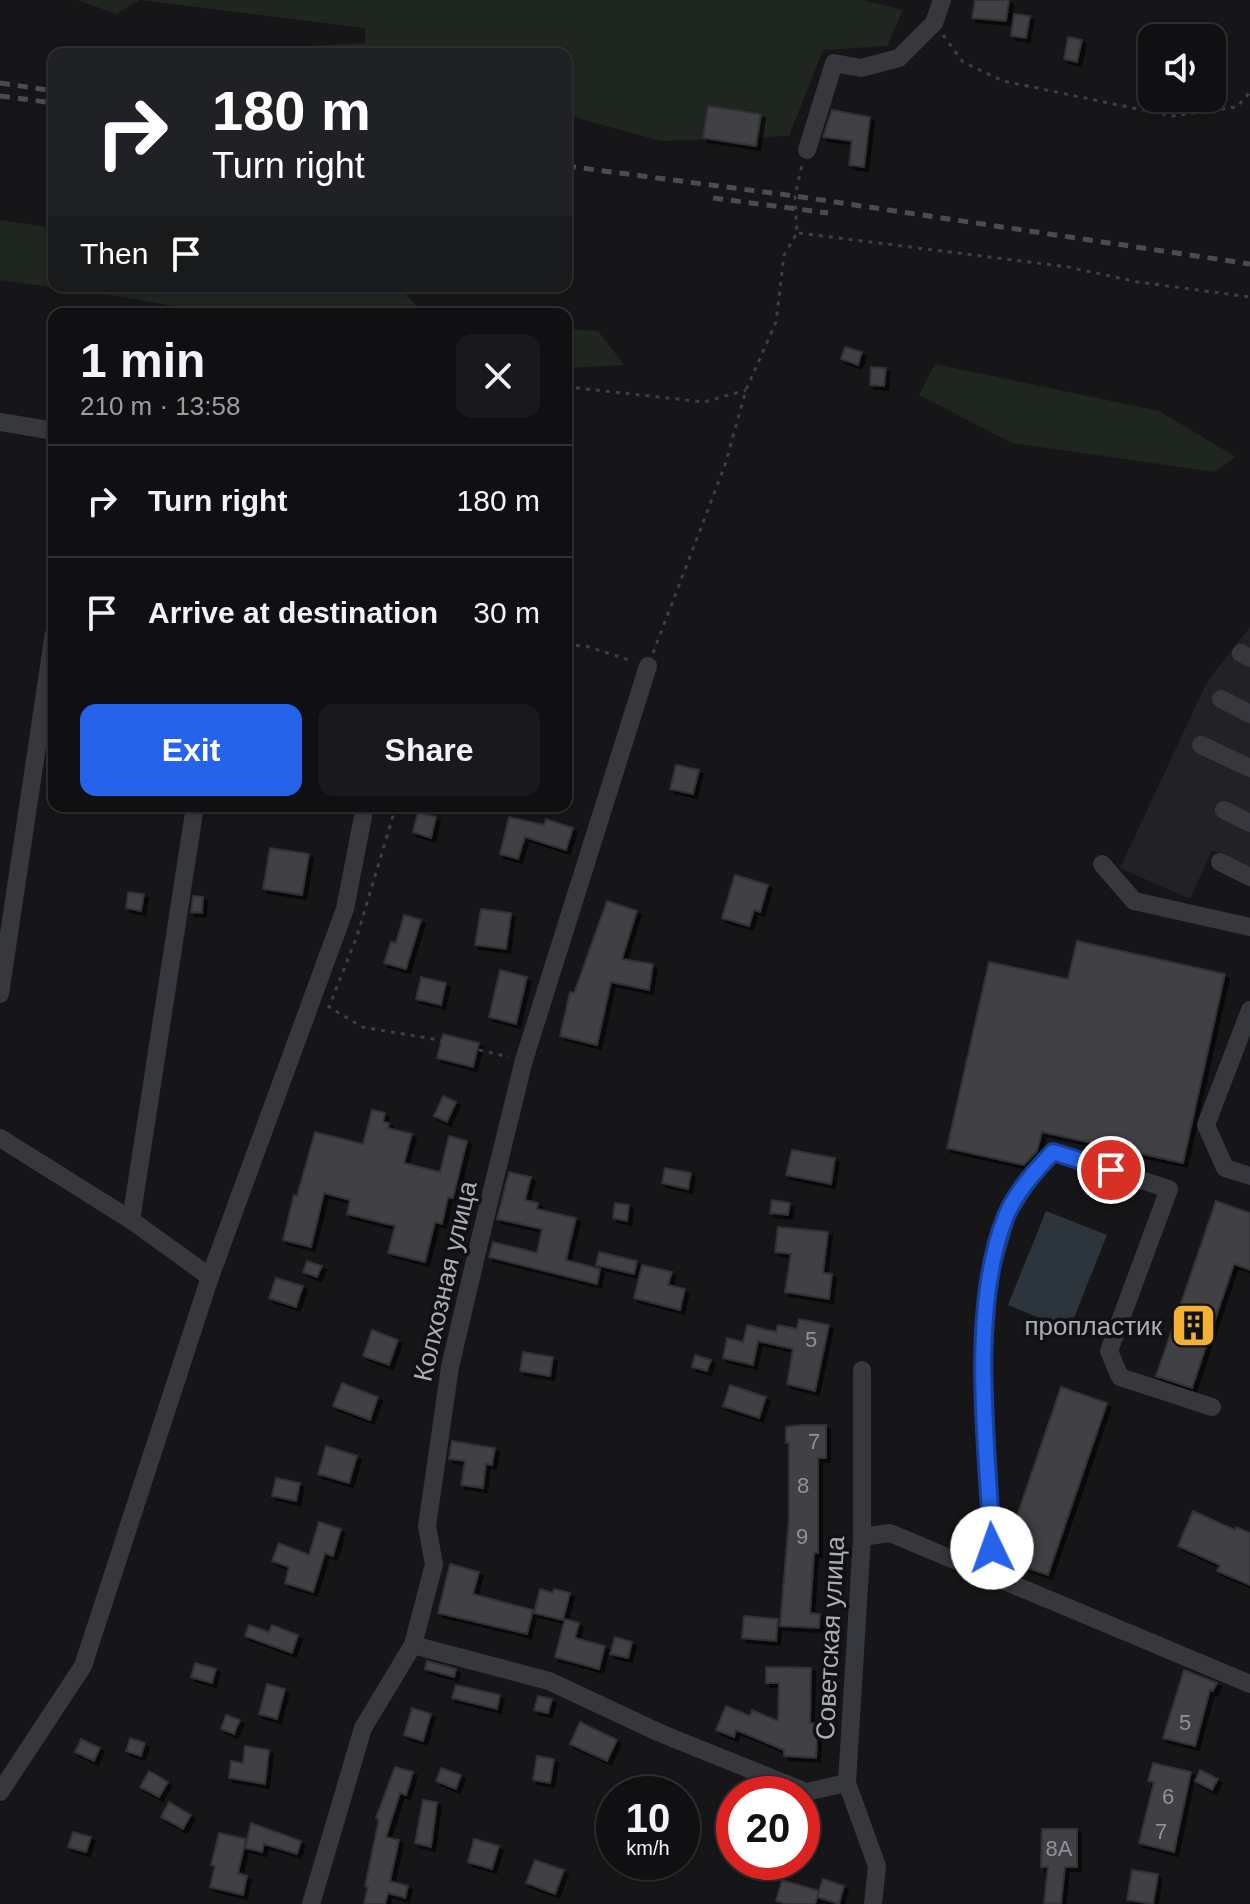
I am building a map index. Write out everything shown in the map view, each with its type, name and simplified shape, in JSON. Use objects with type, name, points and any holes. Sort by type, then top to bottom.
[{"type":"street","points":[[807,150],[834,63],[861,68],[899,58],[934,23],[942,0]]},
{"type":"street","points":[[0,422],[48,430]]},
{"type":"street","name":"Колхозная улица","points":[[311,1904],[363,1728],[413,1645],[434,1564],[427,1526],[450,1367],[524,1060],[648,666]]},
{"type":"street","points":[[0,994],[48,673]]},
{"type":"street","points":[[1221,699],[1250,714]]},
{"type":"street","points":[[1201,745],[1250,768]]},
{"type":"street","points":[[1224,810],[1250,823]]},
{"type":"street","points":[[131,1220],[194,812]]},
{"type":"street","points":[[0,1792],[83,1666],[210,1277],[345,909],[364,812]]},
{"type":"street","points":[[1220,862],[1250,877]]},
{"type":"street","points":[[1102,864],[1134,901],[1250,927]]},
{"type":"street","points":[[1250,1010],[1206,1125],[1225,1168],[1250,1176]]},
{"type":"street","points":[[0,1138],[131,1220],[210,1277]]},
{"type":"street","points":[[993,1577],[983,1361],[989,1278],[1007,1214],[1034,1172],[1053,1152],[1169,1189],[1109,1351],[1120,1377],[1212,1407]]},
{"type":"street","name":"Советская улица","points":[[862,1370],[862,1537],[847,1783],[877,1866],[873,1904]]},
{"type":"street","points":[[862,1537],[890,1533],[1250,1684]]},
{"type":"street","points":[[413,1645],[549,1681],[660,1733],[806,1792],[847,1783]]},
{"type":"path","points":[[934,23],[963,62],[1003,81],[1172,116],[1237,107],[1250,92]]},
{"type":"path","points":[[572,645],[586,646],[648,666],[725,465],[746,390],[776,322],[784,255],[797,233],[795,196],[807,150]]},
{"type":"path","points":[[797,233],[1068,267],[1138,282],[1250,297]]},
{"type":"path","points":[[572,388],[704,402],[746,390]]},
{"type":"path","points":[[394,812],[357,936],[329,1007],[362,1027],[433,1039],[524,1060]]},
{"type":"shaded area","points":[[78,0],[140,0],[116,14]]},
{"type":"shaded area","points":[[140,0],[863,0],[903,10],[887,46],[823,50],[789,136],[661,141],[572,117],[572,48],[310,48],[365,43],[365,28]]},
{"type":"shaded area","points":[[0,220],[48,227],[48,287],[0,280]]},
{"type":"shaded area","points":[[88,292],[404,292],[419,308],[183,308]]},
{"type":"shaded area","points":[[572,329],[598,331],[624,365],[572,368]]},
{"type":"shaded area","points":[[935,364],[1159,411],[1236,457],[1215,472],[1012,443],[919,395]]},
{"type":"shaded area","points":[[1250,627],[1250,868],[1212,850],[1190,899],[1120,868],[1207,682]]},
{"type":"shaded area","points":[[1046,1211],[1107,1235],[1069,1330],[1008,1305]]},
{"type":"building","points":[[975,0],[1009,0],[1006,21],[972,18]]},
{"type":"building","points":[[1014,14],[1030,16],[1026,38],[1011,36]]},
{"type":"building","points":[[1068,37],[1082,40],[1077,62],[1064,59]]},
{"type":"building","points":[[708,106],[761,114],[756,146],[703,138]]},
{"type":"building","points":[[832,110],[870,117],[864,167],[849,165],[852,141],[823,137]]},
{"type":"building","points":[[845,347],[862,352],[858,365],[841,359]]},
{"type":"building","points":[[871,367],[886,368],[884,386],[870,385]]},
{"type":"building","points":[[676,765],[699,770],[693,794],[670,789]]},
{"type":"building","points":[[418,812],[436,817],[431,838],[413,832]]},
{"type":"building","points":[[509,817],[544,825],[546,819],[573,828],[566,850],[525,837],[518,859],[500,854]]},
{"type":"building","points":[[270,848],[309,854],[302,895],[263,889]]},
{"type":"building","points":[[735,875],[768,885],[760,912],[754,910],[749,926],[722,918]]},
{"type":"building","points":[[128,892],[144,894],[141,911],[126,908]]},
{"type":"building","points":[[193,896],[203,897],[202,913],[191,912]]},
{"type":"building","points":[[607,901],[637,911],[622,959],[653,964],[649,990],[611,982],[597,1045],[560,1036],[570,992],[574,993]]},
{"type":"building","points":[[481,909],[511,913],[506,949],[475,945]]},
{"type":"building","points":[[404,915],[421,920],[406,969],[384,963],[391,942],[396,943]]},
{"type":"building","points":[[1077,941],[1225,974],[1183,1163],[1042,1132],[1037,1151],[1024,1165],[947,1148],[989,962],[1068,979]]},
{"type":"building","points":[[500,970],[527,977],[516,1024],[489,1017]]},
{"type":"building","points":[[421,977],[446,983],[441,1005],[416,999]]},
{"type":"building","points":[[443,1034],[479,1043],[473,1067],[437,1058]]},
{"type":"building","points":[[443,1096],[456,1102],[447,1122],[434,1116]]},
{"type":"building","points":[[372,1110],[385,1113],[383,1122],[389,1123],[388,1128],[412,1134],[404,1163],[440,1172],[449,1136],[467,1141],[453,1198],[448,1197],[442,1224],[435,1222],[425,1262],[388,1253],[395,1226],[347,1214],[350,1200],[324,1193],[311,1247],[283,1240],[315,1132],[363,1144]]},
{"type":"building","points":[[792,1150],[835,1158],[831,1184],[786,1175]]},
{"type":"building","points":[[665,1168],[691,1173],[688,1189],[662,1183]]},
{"type":"building","points":[[509,1172],[531,1177],[525,1200],[538,1203],[537,1209],[576,1218],[566,1260],[600,1269],[597,1284],[489,1257],[493,1242],[537,1253],[542,1229],[497,1219]]},
{"type":"building","points":[[772,1200],[790,1203],[788,1215],[770,1213]]},
{"type":"building","name":"пропластик","points":[[1216,1201],[1250,1213],[1250,1270],[1234,1264],[1192,1388],[1156,1376]]},
{"type":"building","points":[[615,1203],[629,1205],[627,1221],[613,1218]]},
{"type":"building","points":[[778,1227],[828,1232],[823,1273],[832,1274],[829,1299],[785,1292],[791,1254],[775,1252]]},
{"type":"building","points":[[599,1252],[637,1261],[634,1274],[596,1265]]},
{"type":"building","points":[[307,1261],[322,1266],[317,1277],[303,1272]]},
{"type":"building","points":[[642,1265],[672,1272],[668,1285],[685,1289],[680,1310],[634,1298]]},
{"type":"building","points":[[276,1278],[303,1286],[296,1307],[269,1298]]},
{"type":"building","points":[[799,1319],[829,1325],[815,1391],[787,1384],[793,1349],[758,1341],[753,1365],[723,1358],[727,1338],[743,1342],[747,1325],[776,1332],[778,1325],[797,1329]]},
{"type":"building","points":[[372,1330],[398,1340],[389,1365],[363,1356]]},
{"type":"building","points":[[523,1352],[553,1357],[550,1376],[520,1371]]},
{"type":"building","points":[[695,1355],[711,1360],[707,1371],[692,1367]]},
{"type":"building","points":[[342,1383],[378,1397],[370,1420],[333,1406]]},
{"type":"building","points":[[730,1385],[766,1397],[759,1418],[723,1406]]},
{"type":"building","points":[[1061,1387],[1107,1403],[1048,1575],[1004,1560],[1004,1554]]},
{"type":"building","points":[[826,1425],[826,1458],[818,1458],[818,1553],[814,1553],[810,1613],[820,1614],[819,1628],[780,1626],[789,1520],[789,1443],[786,1443],[786,1427]]},
{"type":"building","points":[[452,1441],[495,1448],[492,1465],[486,1464],[483,1488],[461,1485],[465,1461],[449,1459]]},
{"type":"building","points":[[326,1446],[357,1456],[349,1483],[318,1474]]},
{"type":"building","points":[[276,1478],[300,1483],[296,1501],[272,1496]]},
{"type":"building","points":[[1193,1511],[1235,1530],[1236,1527],[1250,1533],[1250,1585],[1217,1571],[1220,1565],[1178,1546]]},
{"type":"building","points":[[319,1522],[341,1529],[333,1556],[325,1553],[313,1592],[285,1583],[289,1567],[272,1561],[279,1543],[309,1555]]},
{"type":"building","points":[[450,1564],[479,1572],[473,1594],[533,1610],[527,1634],[438,1613]]},
{"type":"building","points":[[540,1589],[570,1593],[563,1620],[534,1613]]},
{"type":"building","points":[[744,1616],[778,1619],[776,1641],[742,1638]]},
{"type":"building","points":[[565,1619],[579,1623],[575,1638],[605,1646],[599,1669],[555,1657]]},
{"type":"building","points":[[249,1625],[269,1632],[272,1625],[298,1635],[292,1653],[245,1636]]},
{"type":"building","points":[[615,1637],[632,1642],[628,1658],[610,1654]]},
{"type":"building","points":[[427,1661],[456,1669],[454,1677],[425,1669]]},
{"type":"building","points":[[195,1663],[216,1669],[212,1683],[191,1677]]},
{"type":"building","points":[[766,1667],[811,1668],[810,1723],[818,1724],[816,1758],[784,1756],[784,1750],[736,1730],[734,1737],[716,1730],[726,1706],[750,1716],[752,1710],[778,1721],[779,1683],[766,1683]]},
{"type":"building","points":[[1184,1670],[1217,1683],[1213,1691],[1210,1690],[1195,1746],[1163,1738]]},
{"type":"building","points":[[267,1684],[285,1689],[277,1719],[259,1714]]},
{"type":"building","points":[[456,1685],[500,1695],[497,1709],[452,1698]]},
{"type":"building","points":[[538,1696],[552,1699],[548,1713],[534,1710]]},
{"type":"building","points":[[412,1708],[431,1714],[423,1741],[404,1735]]},
{"type":"building","points":[[226,1715],[240,1720],[234,1734],[221,1729]]},
{"type":"building","points":[[580,1722],[617,1740],[607,1761],[570,1744]]},
{"type":"building","points":[[130,1738],[145,1743],[141,1756],[126,1751]]},
{"type":"building","points":[[81,1739],[100,1748],[94,1761],[75,1752]]},
{"type":"building","points":[[245,1746],[269,1750],[265,1784],[229,1778],[231,1761],[243,1763]]},
{"type":"building","points":[[537,1756],[554,1759],[550,1783],[533,1780]]},
{"type":"building","points":[[1153,1763],[1191,1772],[1174,1852],[1139,1843],[1154,1782],[1148,1781]]},
{"type":"building","points":[[395,1767],[413,1772],[406,1795],[400,1793],[386,1837],[399,1840],[390,1881],[408,1886],[405,1898],[388,1893],[385,1904],[364,1904],[379,1819],[376,1818]]},
{"type":"building","points":[[441,1768],[461,1775],[456,1789],[436,1781]]},
{"type":"building","points":[[1200,1770],[1218,1779],[1212,1790],[1195,1781]]},
{"type":"building","points":[[149,1771],[168,1782],[159,1797],[140,1787]]},
{"type":"building","points":[[423,1800],[437,1802],[431,1847],[415,1843]]},
{"type":"building","points":[[169,1802],[191,1815],[183,1829],[161,1817]]},
{"type":"building","points":[[251,1823],[301,1841],[297,1854],[264,1844],[262,1852],[245,1848]]},
{"type":"building","points":[[1042,1829],[1077,1829],[1077,1867],[1065,1867],[1061,1904],[1044,1903],[1048,1867],[1041,1867]]},
{"type":"building","points":[[73,1832],[91,1837],[86,1852],[68,1847]]},
{"type":"building","points":[[219,1833],[246,1839],[238,1873],[247,1876],[243,1895],[210,1887],[215,1866],[211,1865]]},
{"type":"building","points":[[474,1839],[499,1846],[492,1869],[468,1862]]},
{"type":"building","points":[[535,1860],[564,1870],[555,1894],[526,1883]]},
{"type":"building","points":[[1132,1870],[1158,1874],[1153,1904],[1127,1900]]},
{"type":"building","points":[[823,1879],[844,1886],[839,1904],[817,1897]]},
{"type":"building","points":[[782,1880],[819,1891],[815,1904],[776,1901]]},
{"type":"railway","points":[[0,83],[48,90]]},
{"type":"railway","points":[[0,96],[48,102]]},
{"type":"railway","points":[[572,167],[795,196],[1250,264]]},
{"type":"railway","points":[[713,198],[828,213]]},
{"type":"place","name":"пропластик","points":[[1193,1326]]},
{"type":"route","points":[[992,1548],[983,1361],[989,1278],[1007,1214],[1034,1172],[1053,1152],[1111,1170]]}]
